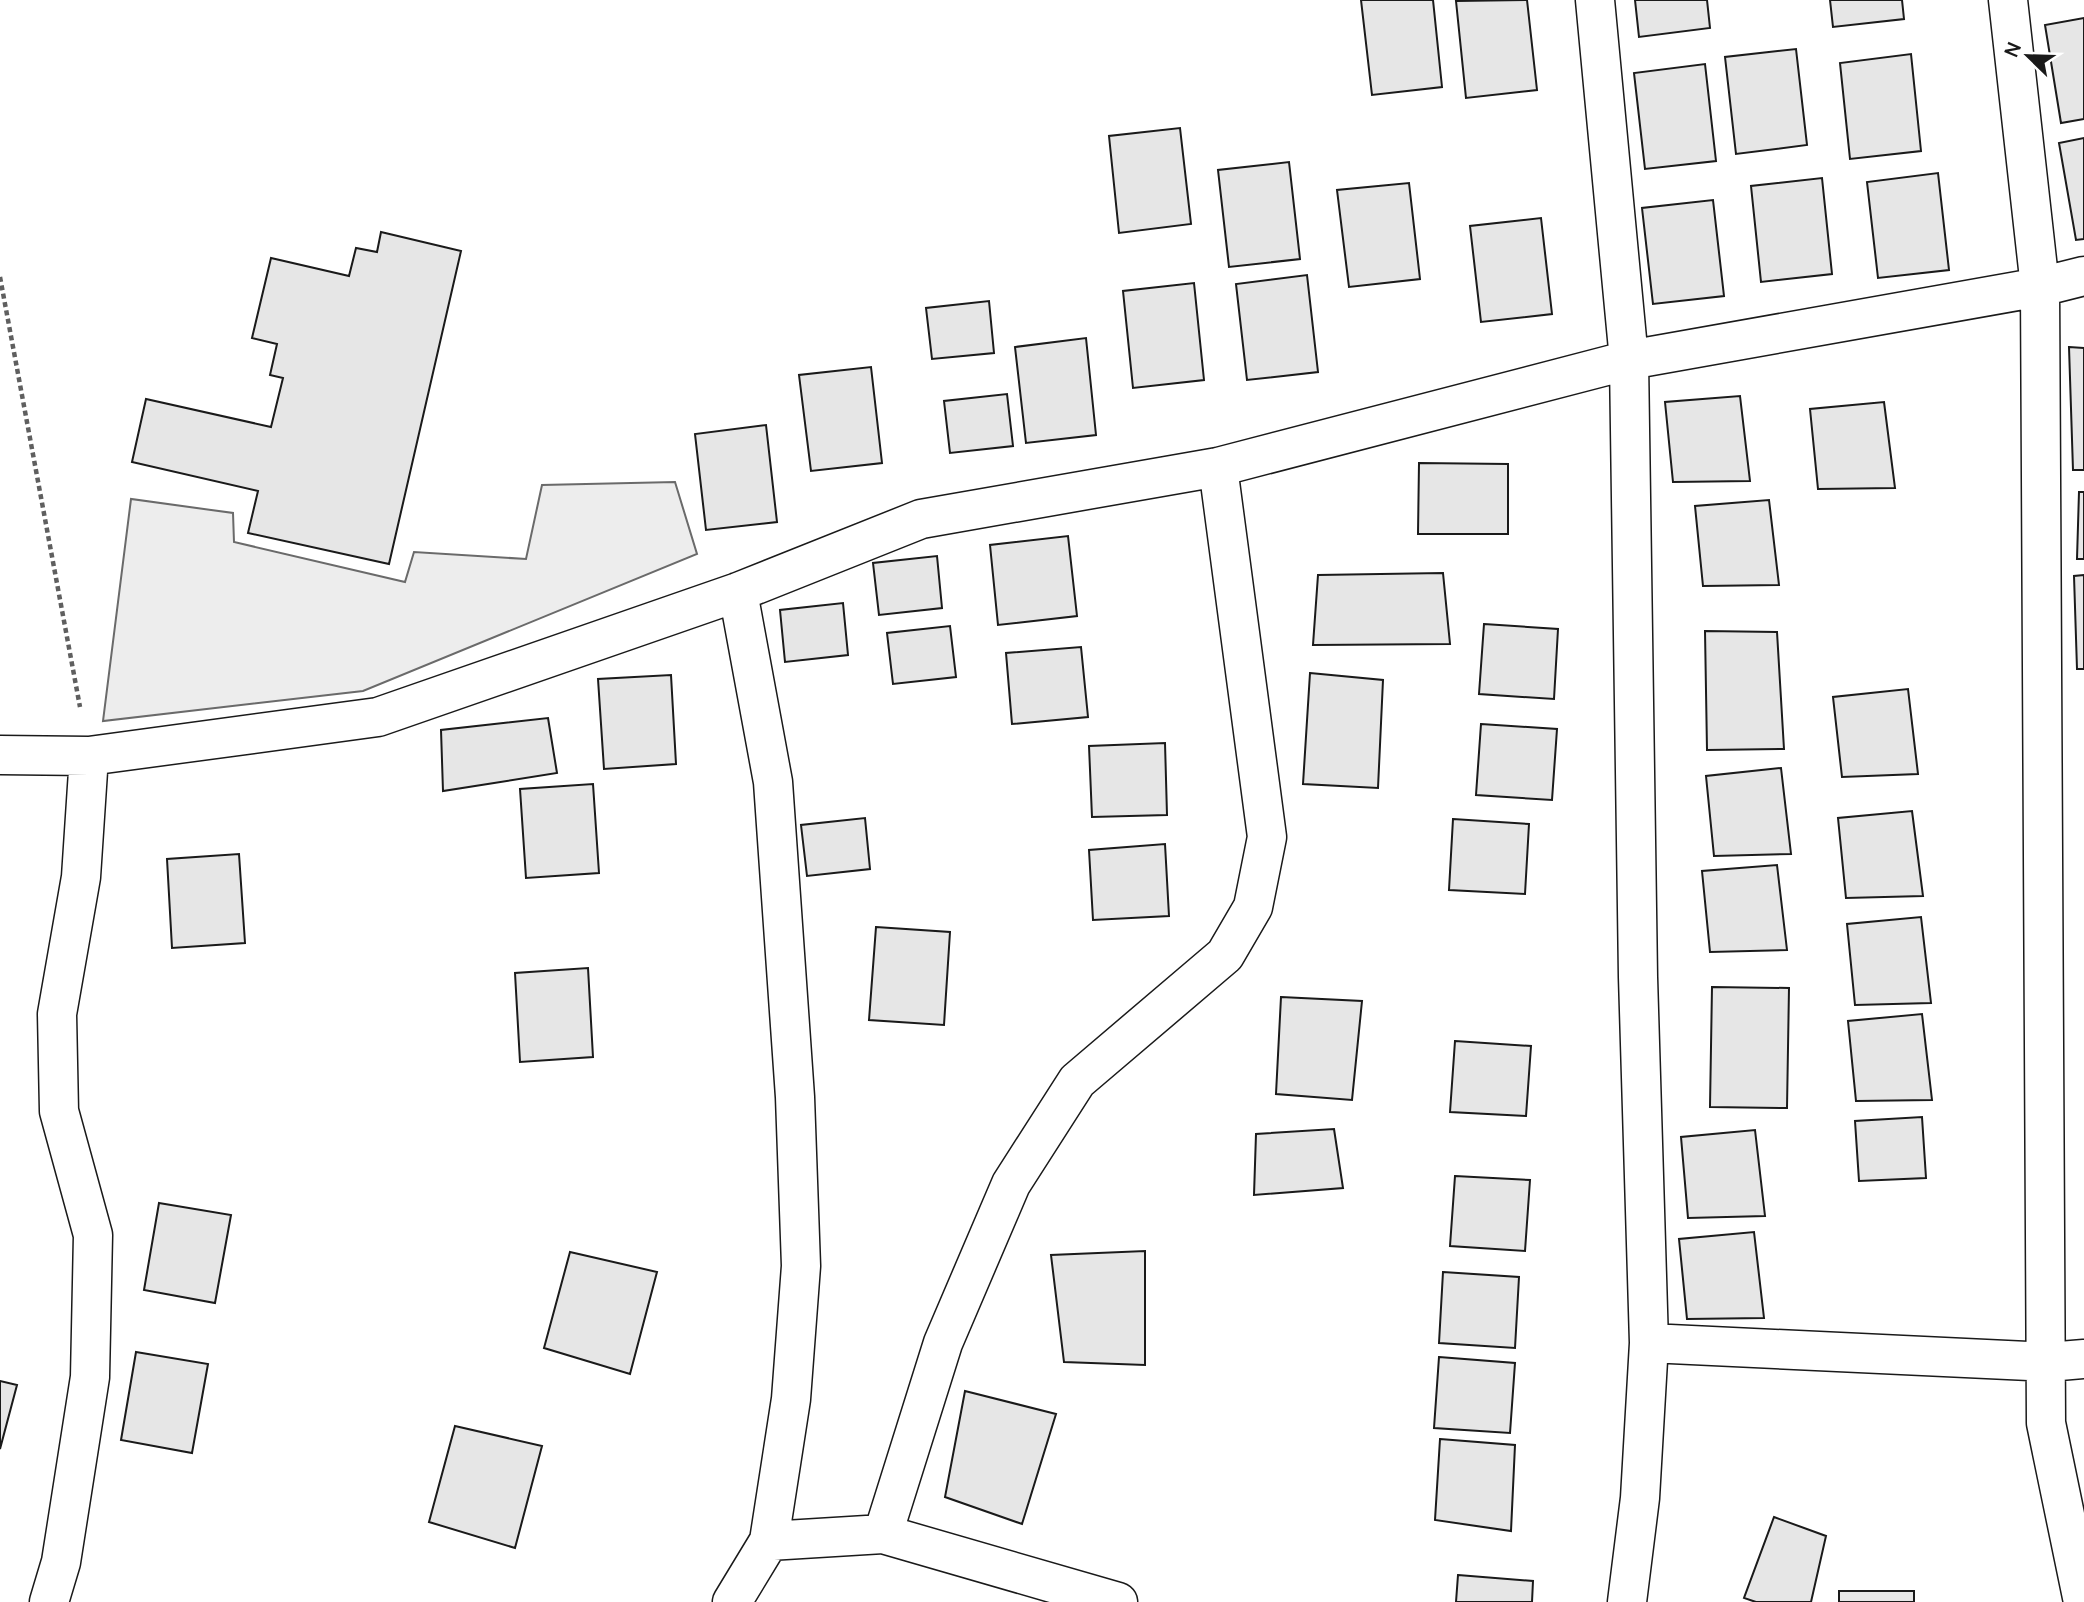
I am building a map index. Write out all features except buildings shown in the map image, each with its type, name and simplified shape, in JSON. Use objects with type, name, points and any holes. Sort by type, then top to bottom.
[{"type":"street","points":[[1595,0],[1629,360],[1638,977],[1649,1343],[1640,1498],[1627,1602]]},
{"type":"street","points":[[2008,0],[2040,288],[2066,1360],[2046,1423],[2083,1602]]},
{"type":"street","points":[[0,755],[89,757],[378,717],[738,592],[921,519],[1218,467],[1629,360],[2040,288],[2084,276]]},
{"type":"street","points":[[883,1534],[943,1343],[1011,1184],[1077,1081],[1225,955],[1253,907],[1266,837],[1218,467]]},
{"type":"street","points":[[732,1602],[769,1541],[791,1399],[801,1266],[796,1110],[773,782],[738,592]]},
{"type":"street","points":[[49,1602],[61,1562],[90,1377],[93,1235],[59,1111],[57,1014],[81,877],[89,757]]},
{"type":"street","points":[[1649,1343],[2066,1360]]},
{"type":"street","points":[[769,1541],[883,1534],[1118,1602]]},
{"type":"path","points":[[0,277],[89,757]]},
{"type":"shaded area","points":[[675,482],[697,554],[363,691],[103,721],[131,499],[233,513],[234,542],[405,582],[414,552],[526,559],[542,485]]}]
